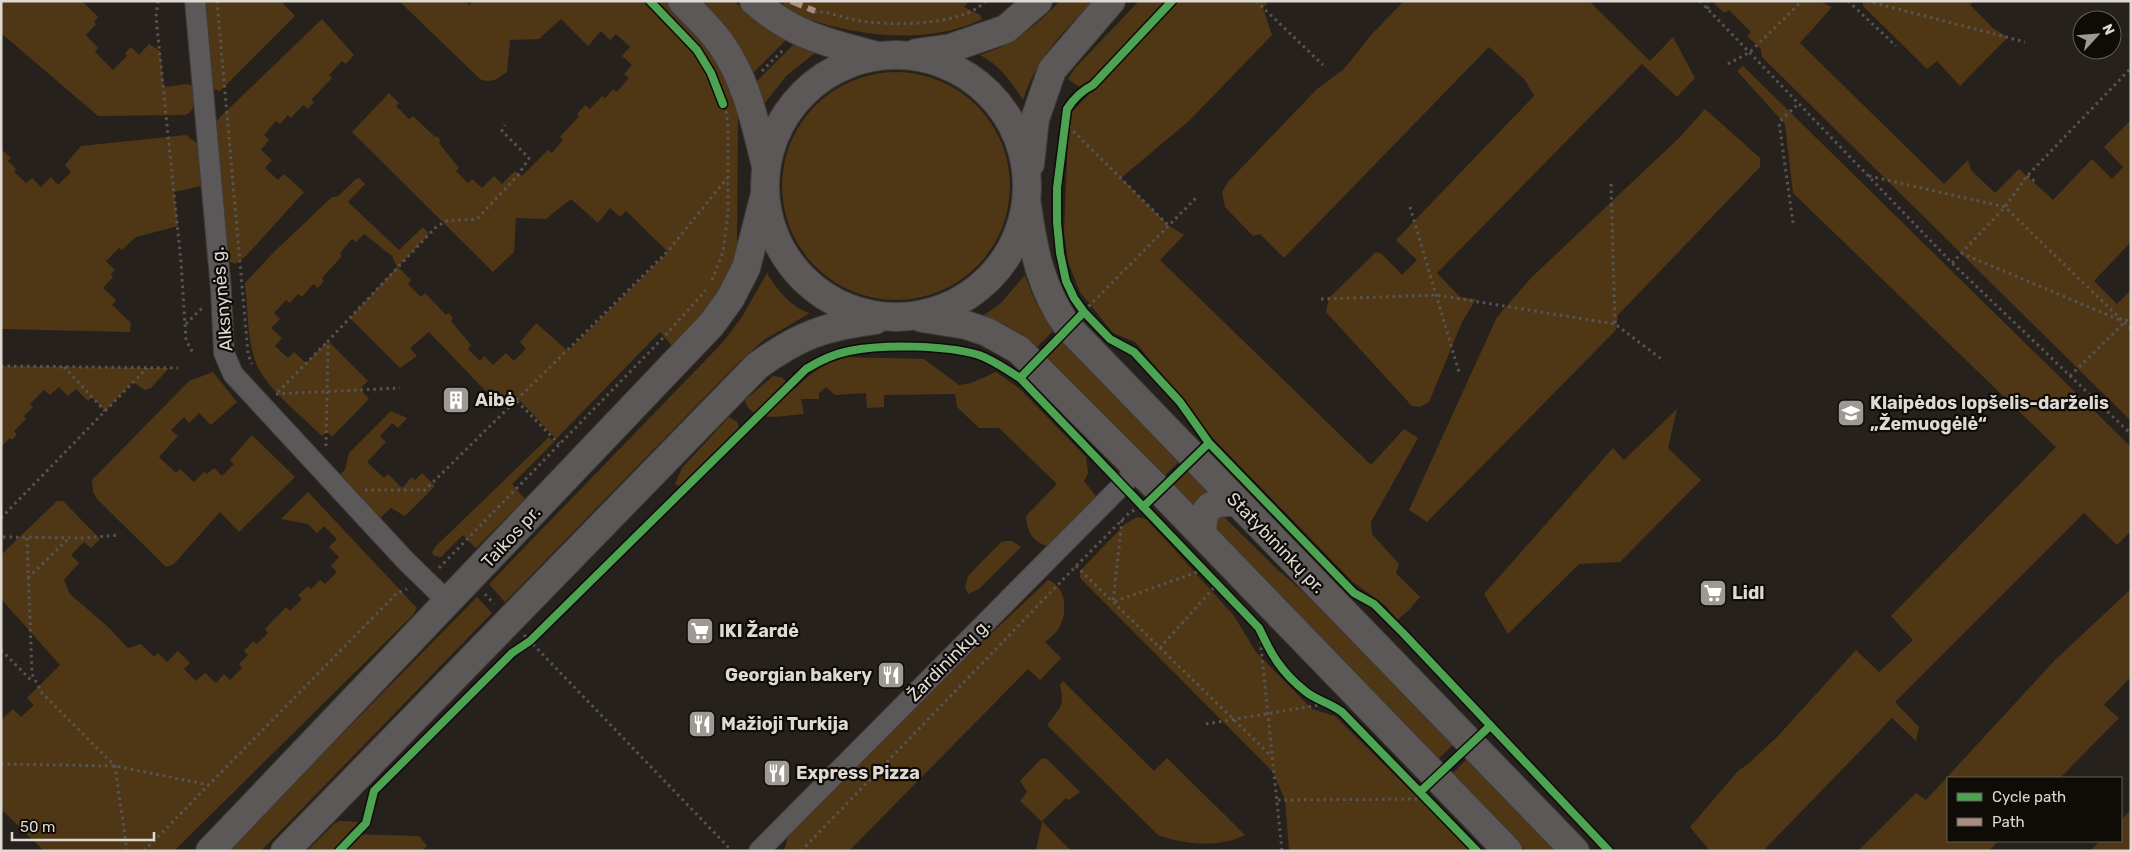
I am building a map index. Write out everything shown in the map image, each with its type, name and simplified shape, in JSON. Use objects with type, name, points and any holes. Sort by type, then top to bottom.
[{"type":"main road","points":[[682,1],[720,43],[745,88],[766,181],[769,218],[777,240],[788,261],[804,280],[823,295],[844,307],[866,314],[966,325],[987,332],[1019,350],[1203,535],[1508,851]]},
{"type":"main road","points":[[754,1],[778,20],[819,41],[892,55],[929,59],[952,67],[973,80],[991,96],[1006,115],[1018,137],[1025,160],[1027,194]]},
{"type":"main road","points":[[892,55],[951,48],[976,41],[1006,29],[1038,1]]},
{"type":"main road","points":[[285,851],[757,366],[803,336],[836,325],[937,312],[960,302],[991,277],[1011,251],[1021,229],[1027,194],[1035,119],[1052,70],[1111,1]]},
{"type":"main road","name":"Taikos pr.","points":[[210,851],[711,325],[730,299],[746,268],[766,181],[772,144],[782,122],[796,102],[807,90],[833,71],[856,61],[892,55]]},
{"type":"main road","name":"Statybininkų pr.","points":[[1027,194],[1033,249],[1046,291],[1056,311],[1083,344],[1575,851]]},
{"type":"main road","points":[[1203,535],[1202,522],[1211,506],[1220,501],[1236,502]]},
{"type":"street","name":"Alksnynės g.","points":[[195,1],[221,290],[224,353],[233,374],[433,574],[448,602]]},
{"type":"street","name":"Žardininkų g.","points":[[759,851],[1138,469]]},
{"type":"path","points":[[158,1],[156,17],[181,262],[186,340],[194,353]]},
{"type":"path","points":[[217,1],[248,354],[254,369]]},
{"type":"path","points":[[144,851],[397,593],[433,574],[661,340],[710,286],[723,252],[728,213],[728,128],[723,104],[745,88],[811,21],[815,11],[857,21],[904,23],[952,19],[981,6],[986,1]]},
{"type":"path","points":[[1256,1],[1323,65]]},
{"type":"path","points":[[1700,1],[1952,263],[2131,434]]},
{"type":"path","points":[[1708,1],[1708,10]]},
{"type":"path","points":[[1728,64],[1750,52],[1802,1]]},
{"type":"path","points":[[1848,1],[1896,46]]},
{"type":"path","points":[[1867,1],[2025,42]]},
{"type":"path","points":[[1952,263],[2005,208],[2027,176],[2131,68]]},
{"type":"path","points":[[1793,223],[1779,122],[1798,105]]},
{"type":"path","points":[[1064,122],[1168,225]]},
{"type":"path","points":[[276,394],[434,228],[446,221],[476,219],[519,174],[529,158],[502,131],[504,125]]},
{"type":"path","points":[[1867,176],[2005,208],[2131,329]]},
{"type":"path","points":[[2027,176],[2036,182]]},
{"type":"path","points":[[365,490],[424,490],[668,252],[728,177]]},
{"type":"path","points":[[1611,184],[1615,324]]},
{"type":"path","points":[[1084,312],[1196,198]]},
{"type":"path","points":[[1410,207],[1458,372]]},
{"type":"path","points":[[1961,253],[2124,322]]},
{"type":"path","points":[[1321,299],[1436,295],[1615,324],[1664,361]]},
{"type":"path","points":[[2070,376],[2131,316]]},
{"type":"path","points":[[320,443],[326,449],[328,341]]},
{"type":"path","points":[[1,366],[178,368]]},
{"type":"path","points":[[63,367],[105,411]]},
{"type":"path","points":[[1,518],[147,368]]},
{"type":"path","points":[[276,394],[400,388]]},
{"type":"path","points":[[269,389],[276,394],[281,402]]},
{"type":"path","points":[[517,401],[536,423],[559,444]]},
{"type":"path","points":[[358,483],[371,497]]},
{"type":"path","points":[[801,851],[1076,566],[1130,512],[1143,507]]},
{"type":"path","points":[[1113,602],[1122,520]]},
{"type":"path","points":[[4,537],[69,538],[119,534]]},
{"type":"path","points":[[27,538],[30,653],[32,674],[36,684]]},
{"type":"path","points":[[28,578],[69,538]]},
{"type":"path","points":[[449,557],[732,851]]},
{"type":"path","points":[[433,574],[434,562]]},
{"type":"path","points":[[1076,566],[1270,756]]},
{"type":"path","points":[[1113,602],[1204,570]]},
{"type":"path","points":[[1160,648],[1217,584]]},
{"type":"path","points":[[1259,628],[1270,756],[1278,800],[1282,851]]},
{"type":"path","points":[[1,650],[115,766],[127,851]]},
{"type":"path","points":[[1206,724],[1331,703]]},
{"type":"path","points":[[1,764],[115,766],[209,785]]},
{"type":"path","points":[[1278,800],[1427,799]]},
{"type":"shaded area","points":[[1,1],[82,1],[98,17],[94,22],[96,24],[86,35],[98,48],[95,52],[113,70],[127,56],[125,53],[131,47],[139,55],[149,44],[160,51],[164,87],[188,84],[192,86],[194,103],[192,110],[185,115],[98,116],[1,33]]},
{"type":"shaded area","points":[[205,1],[281,1],[295,16],[220,91],[213,89]]},
{"type":"shaded area","points":[[399,1],[465,1],[469,5],[473,1],[666,1],[707,46],[729,85],[738,115],[737,245],[729,277],[675,349],[660,332],[556,439],[513,393],[499,405],[429,332],[410,348],[417,356],[400,368],[350,318],[397,267],[392,256],[364,234],[356,242],[352,239],[340,253],[342,256],[322,278],[324,281],[318,288],[313,284],[302,297],[298,294],[290,303],[286,300],[274,313],[280,319],[271,328],[282,338],[275,346],[288,358],[294,352],[306,363],[328,341],[368,381],[360,389],[369,399],[332,437],[327,432],[322,436],[273,389],[256,362],[250,341],[245,283],[275,251],[332,197],[337,197],[359,178],[365,184],[348,202],[399,250],[423,227],[429,234],[398,267],[411,280],[408,284],[421,297],[425,293],[446,315],[449,313],[453,318],[451,321],[471,345],[468,349],[480,361],[484,356],[493,365],[506,353],[514,361],[526,349],[520,342],[536,323],[568,351],[668,252],[626,211],[620,217],[610,208],[598,223],[571,199],[546,219],[516,218],[514,252],[493,272],[352,132],[389,93],[399,103],[396,106],[409,119],[413,116],[435,137],[437,136],[441,141],[439,143],[459,168],[456,171],[468,183],[472,179],[482,188],[494,176],[502,184],[515,171],[522,176],[548,150],[552,153],[563,140],[560,137],[579,116],[577,114],[585,105],[590,109],[602,96],[605,98],[613,89],[617,92],[629,78],[624,74],[632,65],[622,56],[630,47],[616,34],[610,40],[601,31],[588,46],[561,19],[539,39],[510,40],[507,72],[494,80],[488,81],[480,79]]},
{"type":"shaded area","points":[[699,1],[734,1],[756,21],[786,40],[753,73],[736,41]]},
{"type":"shaded area","points":[[784,1],[969,1],[964,7],[980,15],[982,19],[960,28],[935,33],[909,35],[882,34],[855,31],[804,17],[782,8]]},
{"type":"shaded area","points":[[1060,1],[1093,1],[1061,35],[1043,58],[1023,100],[999,69],[980,55],[1003,46],[1023,34]]},
{"type":"shaded area","points":[[1139,1],[1269,1],[1263,8],[1272,35],[1189,121],[1121,178],[1168,225],[1184,235],[1160,260],[1371,465],[1404,429],[1418,438],[1371,522],[1372,534],[1399,564],[1396,573],[1420,597],[1397,620],[1386,606],[1353,582],[1198,423],[1173,387],[1135,342],[1113,333],[1080,292],[1068,262],[1064,231],[1069,115],[1089,94],[1068,79],[1075,68]]},
{"type":"shaded area","points":[[1404,1],[1589,1],[1650,61],[1673,37],[1695,78],[1677,97],[1642,64],[1437,273],[1460,297],[1476,299],[1462,322],[1429,402],[1420,407],[1412,406],[1326,312],[1329,298],[1376,252],[1382,254],[1402,275],[1417,260],[1396,240],[1534,96],[1525,80],[1489,47],[1284,258],[1260,234],[1253,236],[1225,207],[1222,192],[1228,182],[1317,89],[1344,69],[1371,35]]},
{"type":"shaded area","points":[[1712,1],[1819,1],[1832,7],[1800,43],[1944,184],[1968,160],[1971,170],[1995,193],[2019,169],[2053,200],[2092,159],[2112,179],[2123,167],[2104,147],[2131,120],[2131,242],[2094,281],[2117,304],[2131,290],[2131,421],[1762,57],[1761,49],[1747,36],[1751,32],[1729,10],[1724,13]]},
{"type":"shaded area","points":[[1863,1],[1974,1],[1970,5],[1994,29],[2008,37],[1960,86],[1937,61],[1927,69],[1863,6]]},
{"type":"shaded area","points":[[322,19],[354,55],[346,64],[342,61],[329,75],[332,78],[311,100],[314,102],[308,109],[303,105],[291,118],[288,115],[280,124],[276,121],[264,135],[269,140],[261,150],[272,160],[265,168],[278,180],[284,174],[304,192],[246,256],[235,264],[227,260],[215,122]]},
{"type":"shaded area","points":[[794,44],[815,53],[786,76],[765,103],[756,82]]},
{"type":"shaded area","points":[[1743,66],[2131,447],[2131,531],[2117,545],[2084,513],[1895,702],[1919,727],[1916,741],[1892,718],[1763,851],[1710,851],[1690,827],[1738,771],[1777,737],[1856,650],[1879,672],[1913,640],[1891,616],[2056,447],[1793,193],[1785,124],[1737,71]]},
{"type":"shaded area","points":[[896,72],[918,74],[940,81],[959,91],[977,105],[991,123],[1001,142],[1008,164],[1010,186],[1008,208],[1001,230],[991,249],[977,267],[959,281],[940,291],[918,298],[896,300],[874,298],[852,291],[833,281],[815,267],[801,249],[791,230],[784,208],[782,186],[784,164],[791,142],[801,123],[815,105],[833,91],[852,81],[874,74]]},
{"type":"shaded area","points":[[1705,109],[1760,158],[1760,167],[1618,315],[1616,330],[1427,522],[1409,510],[1497,317],[1531,278],[1681,136]]},
{"type":"shaded area","points":[[186,135],[198,144],[201,186],[174,192],[178,226],[136,237],[122,250],[119,248],[106,261],[115,270],[111,274],[113,277],[103,288],[116,300],[112,305],[131,323],[130,332],[1,329],[1,149],[11,158],[8,161],[16,169],[14,172],[26,183],[32,178],[41,187],[51,177],[58,185],[71,172],[65,165],[81,146]]},
{"type":"shaded area","points":[[767,273],[791,303],[810,313],[764,340],[740,361],[505,602],[489,584],[723,342],[742,317]]},
{"type":"shaded area","points":[[1025,275],[1037,304],[1055,329],[1035,349],[1006,325],[983,316],[1001,303]]},
{"type":"shaded area","points":[[1064,339],[1181,460],[1162,478],[1044,358]]},
{"type":"shaded area","points":[[846,357],[924,359],[959,385],[971,383],[996,372],[1020,389],[1086,457],[1088,473],[1084,481],[1096,496],[1048,546],[1038,542],[1029,531],[1026,516],[1057,484],[999,428],[979,428],[957,407],[955,394],[884,395],[884,407],[867,408],[866,393],[835,395],[826,387],[819,393],[819,399],[801,399],[804,414],[770,417],[761,416],[748,408],[745,400],[773,376],[781,377],[795,389],[818,369]]},
{"type":"shaded area","points":[[1,366],[169,368],[151,388],[145,390],[133,382],[105,411],[92,397],[88,401],[76,389],[68,396],[59,387],[50,395],[44,390],[30,404],[33,407],[24,416],[26,419],[14,431],[17,435],[12,440],[10,438],[1,447]]},
{"type":"shaded area","points":[[213,372],[237,402],[211,425],[199,413],[189,423],[184,417],[171,430],[178,436],[159,457],[176,473],[180,469],[194,482],[204,472],[207,474],[214,468],[222,476],[234,464],[230,460],[252,435],[295,477],[239,532],[220,512],[174,564],[166,567],[97,499],[93,492],[92,480],[189,381]]},
{"type":"shaded area","points":[[1677,409],[1668,448],[1701,480],[1620,562],[1579,564],[1508,634],[1484,594],[1613,448],[1624,460]]},
{"type":"shaded area","points":[[391,411],[407,418],[398,428],[392,423],[380,436],[386,442],[367,462],[384,478],[388,474],[402,488],[412,477],[415,480],[422,473],[435,486],[405,516],[391,508],[379,519],[338,476],[345,470],[349,453]]},
{"type":"shaded area","points":[[729,417],[737,422],[741,433],[685,488],[675,484],[682,468]]},
{"type":"shaded area","points":[[549,437],[554,442],[512,484],[525,499],[476,548],[463,535],[441,557],[434,556],[432,552],[435,547]]},
{"type":"shaded area","points":[[1190,469],[1211,491],[1192,509],[1171,487]]},
{"type":"shaded area","points":[[308,492],[417,608],[413,615],[174,851],[44,851],[1,809],[1,720],[13,709],[21,717],[34,705],[27,698],[60,665],[1,599],[1,555],[57,501],[63,501],[100,539],[91,548],[84,542],[71,555],[79,563],[64,580],[70,594],[106,625],[128,648],[141,644],[154,657],[158,653],[167,662],[178,651],[190,663],[184,669],[196,681],[205,673],[216,683],[224,674],[230,680],[242,668],[239,664],[248,655],[244,651],[253,641],[257,644],[268,633],[265,629],[286,607],[290,611],[302,599],[298,595],[308,586],[311,589],[320,580],[325,584],[337,572],[331,566],[339,557],[329,547],[337,539],[324,526],[317,533],[308,524],[281,519]]},
{"type":"shaded area","points":[[1221,514],[1278,570],[1337,621],[1455,743],[1437,760],[1210,527]]},
{"type":"shaded area","points":[[1137,517],[1146,519],[1176,551],[1234,616],[1256,652],[1312,709],[1335,716],[1472,851],[1289,851],[1285,800],[1273,772],[1080,578],[1080,571],[1125,524]]},
{"type":"shaded area","points":[[1012,541],[1021,547],[979,589],[968,594],[965,587],[968,576],[1001,542]]},
{"type":"shaded area","points":[[1048,580],[1055,584],[1063,595],[1064,610],[1061,625],[1045,642],[1061,658],[1040,680],[1028,669],[849,851],[784,851],[788,837],[961,662]]},
{"type":"shaded area","points":[[2131,589],[2131,677],[2104,705],[2119,718],[2061,777],[1947,777],[2055,660]]},
{"type":"shaded area","points":[[477,597],[492,613],[261,851],[227,851]]},
{"type":"shaded area","points":[[1063,681],[1154,771],[1167,758],[1245,835],[1224,842],[1202,844],[1179,841],[1158,835],[1047,725],[1062,702],[1060,685]]},
{"type":"shaded area","points":[[1469,757],[1560,851],[1526,851],[1452,774]]},
{"type":"shaded area","points":[[1042,758],[1047,759],[1080,792],[1069,800],[1066,798],[1042,821],[1071,851],[1036,851],[1042,822],[1020,801],[1027,792],[1020,781]]},
{"type":"shaded area","points":[[1947,777],[1947,842],[1997,842],[1989,851],[1858,851],[1916,793],[1926,800]]},
{"type":"shaded area","points":[[2131,810],[2131,851],[2090,851],[2099,842],[2122,842],[2122,819]]},
{"type":"shaded area","points":[[340,821],[359,822],[347,834],[419,836],[427,846],[422,851],[307,851],[335,823]]},
{"type":"marked path","points":[[791,1],[815,11]]},
{"type":"cycle path","points":[[650,1],[697,50],[711,73],[723,104]]},
{"type":"cycle path","points":[[1172,1],[1093,85],[1072,101],[1067,109],[1057,188],[1057,222],[1060,253],[1066,281],[1074,298],[1084,312],[1110,339],[1134,352],[1180,402],[1209,443],[1354,593],[1374,604],[1403,633],[1609,851]]},
{"type":"cycle path","points":[[339,851],[366,823],[374,791],[512,653],[530,641],[806,369],[827,358],[849,351],[879,347],[932,347],[979,355],[995,362],[1020,378],[1084,312]]},
{"type":"cycle path","points":[[1020,378],[1259,628],[1272,654],[1289,677],[1309,694],[1342,712],[1477,851]]},
{"type":"cycle path","points":[[1143,507],[1209,443]]},
{"type":"cycle path","points":[[1420,792],[1490,726]]},
{"type":"place","name":"Aibė","points":[[456,400]]},
{"type":"place","name":"Klaipėdos lopšelis-darželis „Žemuogėlė“","points":[[1851,413]]},
{"type":"place","name":"Lidl","points":[[1713,593]]},
{"type":"place","name":"IKI Žardė","points":[[700,631]]},
{"type":"place","name":"Georgian bakery","points":[[891,675]]},
{"type":"place","name":"Mažioji Turkija","points":[[702,724]]},
{"type":"place","name":"Express Pizza","points":[[777,773]]}]
